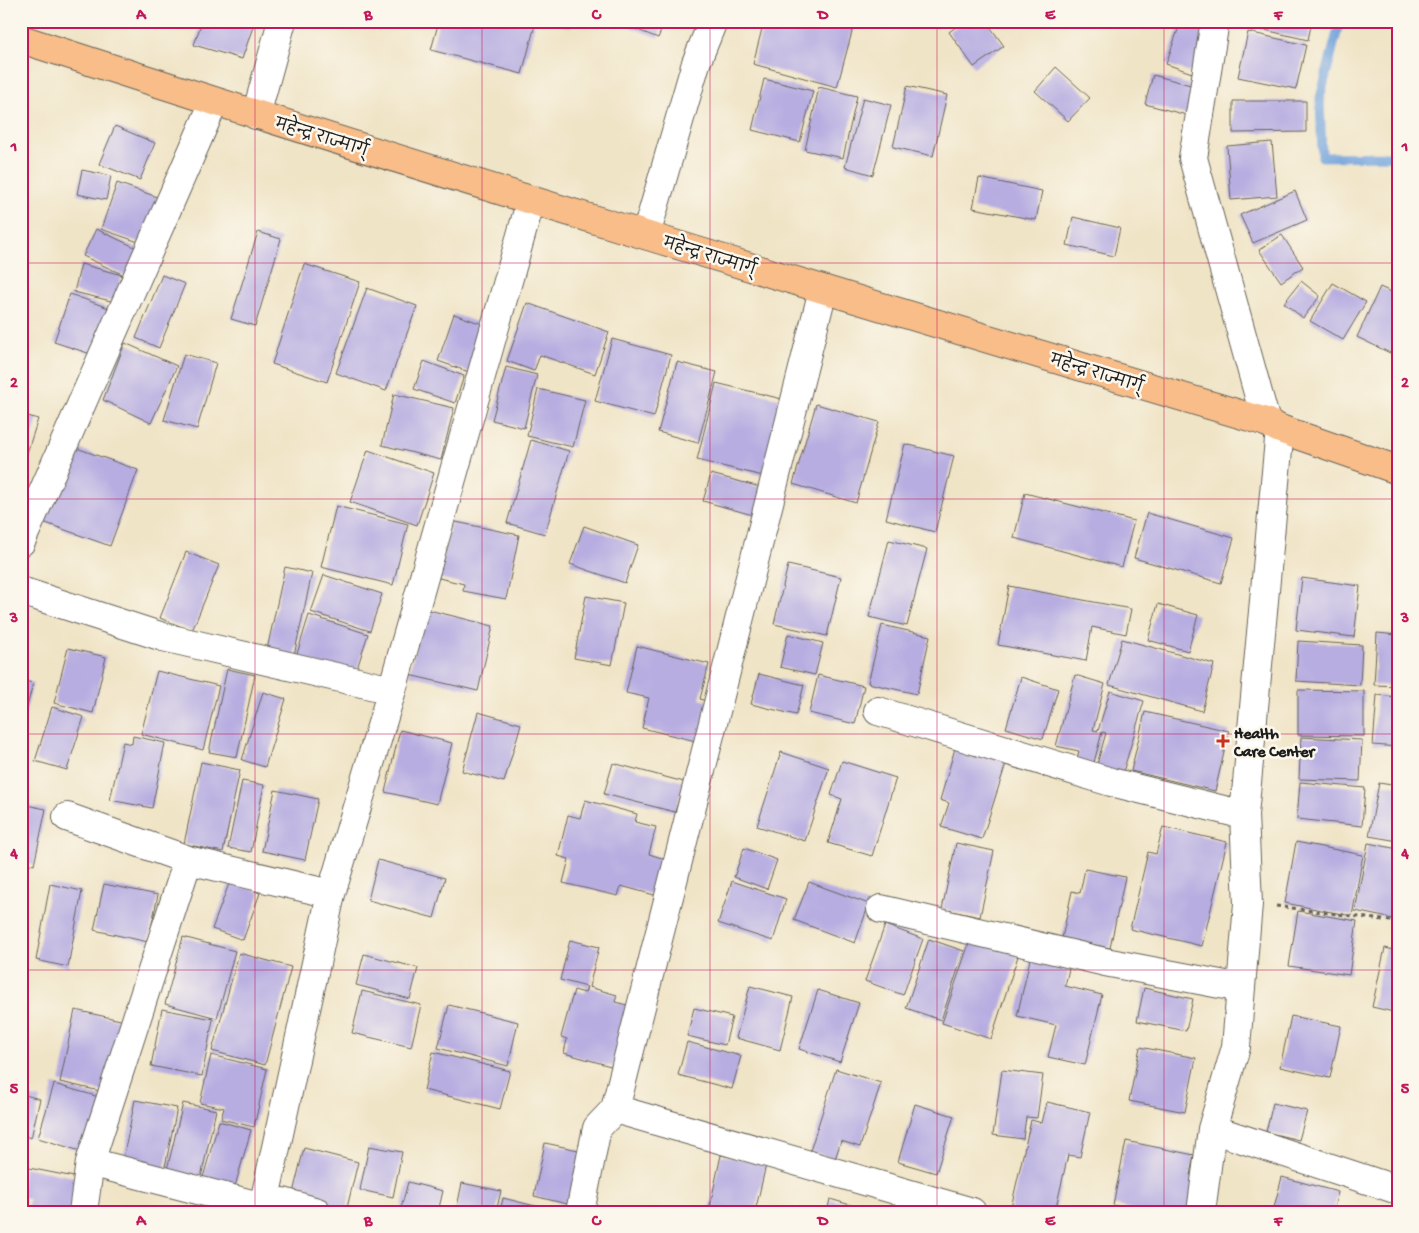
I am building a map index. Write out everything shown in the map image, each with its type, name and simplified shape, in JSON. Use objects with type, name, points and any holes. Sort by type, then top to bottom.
[{"type":"highway","name":"महेन्द्र राज्मार्ग्","points":[[21,40],[256,116],[1273,425],[1398,470]]},
{"type":"street","points":[[256,116],[282,21]]},
{"type":"street","points":[[646,235],[696,63],[713,21]]},
{"type":"street","points":[[1201,1212],[1212,1128],[1236,1047],[1248,904],[1244,815],[1273,425],[1193,158],[1215,21]]},
{"type":"street","points":[[21,542],[214,102]]},
{"type":"street","points":[[263,1209],[331,894],[392,690],[532,200]]},
{"type":"street","points":[[580,1212],[597,1128],[615,1109],[824,290]]},
{"type":"street","points":[[21,591],[163,637],[392,690]]},
{"type":"street","points":[[878,711],[1111,782],[1244,815]]},
{"type":"street","points":[[67,817],[188,860],[331,894]]},
{"type":"street","points":[[83,1212],[90,1162],[188,860]]},
{"type":"street","points":[[881,910],[1105,962],[1241,988]]},
{"type":"street","points":[[615,1109],[972,1212]]},
{"type":"street","points":[[1212,1128],[1398,1190]]},
{"type":"street","points":[[90,1162],[263,1209],[283,1202],[317,1212]]},
{"type":"path","points":[[1248,904],[1398,922]]},
{"type":"building","points":[[202,21],[255,21],[242,59],[194,45]]},
{"type":"building","points":[[439,21],[522,21],[535,25],[522,74],[431,50]]},
{"type":"building","points":[[550,21],[572,21],[570,28]]},
{"type":"building","points":[[615,21],[665,21],[658,38]]},
{"type":"building","points":[[764,21],[855,21],[837,87],[753,64]]},
{"type":"building","points":[[932,21],[945,21],[937,28]]},
{"type":"building","points":[[964,21],[986,21],[1004,46],[974,67],[949,32]]},
{"type":"building","points":[[1181,21],[1210,21],[1192,73],[1166,64]]},
{"type":"building","points":[[1244,21],[1312,21],[1308,40],[1243,25]]},
{"type":"building","points":[[1248,32],[1306,45],[1296,89],[1238,77]]},
{"type":"building","points":[[1056,67],[1090,98],[1068,121],[1035,91]]},
{"type":"building","points":[[1153,75],[1202,88],[1194,117],[1145,104]]},
{"type":"building","points":[[764,79],[813,91],[800,142],[752,130]]},
{"type":"building","points":[[907,86],[947,95],[933,156],[893,147]]},
{"type":"building","points":[[819,87],[857,96],[843,158],[805,150]]},
{"type":"building","points":[[863,98],[891,105],[873,175],[845,167]]},
{"type":"building","points":[[1233,101],[1306,101],[1306,132],[1233,133]]},
{"type":"building","points":[[115,126],[155,143],[140,180],[99,164]]},
{"type":"building","points":[[1272,142],[1277,196],[1231,200],[1227,146]]},
{"type":"building","points":[[82,170],[111,176],[106,200],[77,194]]},
{"type":"building","points":[[979,178],[1042,191],[1036,220],[973,208]]},
{"type":"building","points":[[117,183],[163,199],[147,245],[101,229]]},
{"type":"building","points":[[1295,191],[1307,220],[1253,243],[1240,215]]},
{"type":"building","points":[[1073,217],[1120,228],[1114,256],[1067,245]]},
{"type":"building","points":[[96,229],[141,250],[128,277],[83,256]]},
{"type":"building","points":[[258,232],[281,239],[255,326],[231,319]]},
{"type":"building","points":[[1282,235],[1303,267],[1281,282],[1259,250]]},
{"type":"building","points":[[81,264],[122,275],[115,302],[74,292]]},
{"type":"building","points":[[304,264],[360,282],[327,382],[272,364]]},
{"type":"building","points":[[162,275],[185,284],[159,348],[136,338]]},
{"type":"building","points":[[1301,281],[1320,296],[1303,318],[1284,303]]},
{"type":"building","points":[[1333,283],[1366,302],[1343,340],[1310,321]]},
{"type":"building","points":[[1380,287],[1398,295],[1398,335],[1390,353],[1357,337]]},
{"type":"building","points":[[367,288],[417,306],[386,391],[336,373]]},
{"type":"building","points":[[70,294],[111,309],[94,355],[54,342]]},
{"type":"building","points":[[527,303],[609,332],[595,374],[540,355],[534,371],[507,361]]},
{"type":"building","points":[[454,314],[485,325],[469,372],[438,361]]},
{"type":"building","points":[[612,339],[671,355],[654,417],[595,401]]},
{"type":"building","points":[[125,343],[177,366],[151,423],[103,400]]},
{"type":"building","points":[[184,354],[216,363],[197,429],[164,420]]},
{"type":"building","points":[[424,361],[464,376],[455,403],[414,389]]},
{"type":"building","points":[[677,362],[717,372],[698,443],[658,432]]},
{"type":"building","points":[[506,367],[537,375],[524,428],[492,420]]},
{"type":"building","points":[[716,383],[782,399],[763,476],[697,460]]},
{"type":"building","points":[[538,389],[585,400],[573,447],[527,436]]},
{"type":"building","points":[[394,394],[454,408],[441,460],[382,445]]},
{"type":"building","points":[[816,404],[879,422],[856,503],[793,484]]},
{"type":"building","points":[[21,414],[38,419],[27,453],[21,451]]},
{"type":"building","points":[[531,440],[569,451],[545,534],[507,523]]},
{"type":"building","points":[[905,444],[954,456],[935,532],[886,519]]},
{"type":"building","points":[[71,446],[138,470],[110,546],[43,522]]},
{"type":"building","points":[[368,450],[434,473],[417,525],[350,502]]},
{"type":"building","points":[[711,474],[764,488],[756,516],[703,501]]},
{"type":"building","points":[[1025,493],[1134,521],[1122,567],[1014,538]]},
{"type":"building","points":[[336,506],[408,524],[393,585],[321,567]]},
{"type":"building","points":[[1147,513],[1234,538],[1221,583],[1134,558]]},
{"type":"building","points":[[451,521],[519,535],[506,599],[463,591],[464,584],[439,578]]},
{"type":"building","points":[[584,526],[638,545],[625,583],[570,564]]},
{"type":"building","points":[[889,540],[927,549],[907,626],[869,617]]},
{"type":"building","points":[[186,552],[219,565],[192,631],[160,618]]},
{"type":"building","points":[[788,565],[841,577],[827,636],[774,624]]},
{"type":"building","points":[[285,567],[312,573],[293,660],[266,654]]},
{"type":"building","points":[[324,575],[382,594],[370,631],[311,612]]},
{"type":"building","points":[[1302,578],[1360,586],[1354,637],[1296,630]]},
{"type":"building","points":[[1009,586],[1131,609],[1126,634],[1092,627],[1086,661],[998,645]]},
{"type":"building","points":[[586,596],[624,603],[612,665],[574,658]]},
{"type":"building","points":[[1158,604],[1198,615],[1188,651],[1148,640]]},
{"type":"building","points":[[425,609],[493,626],[478,691],[409,675]]},
{"type":"building","points":[[309,615],[368,634],[355,675],[296,657]]},
{"type":"building","points":[[882,625],[930,636],[917,694],[868,683]]},
{"type":"building","points":[[1377,633],[1398,635],[1398,686],[1374,685]]},
{"type":"building","points":[[788,634],[823,643],[815,675],[780,667]]},
{"type":"building","points":[[1122,639],[1214,664],[1202,711],[1109,685]]},
{"type":"building","points":[[1298,641],[1362,645],[1360,685],[1296,681]]},
{"type":"building","points":[[637,646],[709,664],[700,699],[714,703],[704,743],[642,728],[649,698],[626,693]]},
{"type":"building","points":[[68,648],[106,657],[93,713],[54,703]]},
{"type":"building","points":[[227,669],[255,675],[237,757],[209,752]]},
{"type":"building","points":[[157,671],[219,686],[203,750],[141,734]]},
{"type":"building","points":[[759,674],[804,685],[796,715],[751,704]]},
{"type":"building","points":[[818,675],[864,686],[855,724],[809,713]]},
{"type":"building","points":[[1075,675],[1105,684],[1093,730],[1098,731],[1110,691],[1144,701],[1121,779],[1095,771],[1106,733],[1102,732],[1092,770],[1075,765],[1079,751],[1056,746]]},
{"type":"building","points":[[1021,677],[1058,689],[1043,739],[1006,728]]},
{"type":"building","points":[[21,680],[33,683],[22,727],[21,727]]},
{"type":"building","points":[[1298,690],[1364,691],[1364,736],[1298,735]]},
{"type":"building","points":[[263,692],[286,699],[265,767],[242,760]]},
{"type":"building","points":[[1377,695],[1398,697],[1398,747],[1373,745]]},
{"type":"building","points":[[52,707],[84,717],[67,770],[35,761]]},
{"type":"building","points":[[478,712],[521,724],[504,782],[462,771]]},
{"type":"building","points":[[1145,712],[1229,731],[1215,791],[1131,771]]},
{"type":"building","points":[[400,730],[452,743],[437,804],[385,792]]},
{"type":"building","points":[[133,736],[165,743],[152,808],[110,800],[123,742],[132,744]]},
{"type":"building","points":[[1301,737],[1362,740],[1360,781],[1299,779]]},
{"type":"building","points":[[958,738],[1009,754],[982,839],[941,827],[949,803],[940,800]]},
{"type":"building","points":[[781,752],[829,768],[805,841],[757,826]]},
{"type":"building","points":[[842,761],[896,778],[872,856],[828,843],[842,799],[831,795]]},
{"type":"building","points":[[201,762],[240,770],[223,852],[184,844]]},
{"type":"building","points":[[613,763],[684,782],[675,812],[604,794]]},
{"type":"building","points":[[242,781],[264,785],[251,852],[228,848]]},
{"type":"building","points":[[1300,782],[1365,788],[1362,826],[1297,819]]},
{"type":"building","points":[[1379,783],[1398,786],[1398,841],[1369,836]]},
{"type":"building","points":[[275,790],[318,799],[305,860],[262,851]]},
{"type":"building","points":[[585,800],[637,814],[635,822],[656,827],[649,854],[668,860],[658,896],[621,886],[618,896],[563,883],[569,859],[558,856],[568,815],[580,818]]},
{"type":"building","points":[[21,804],[46,809],[34,865],[21,862]]},
{"type":"building","points":[[1163,827],[1227,842],[1202,946],[1130,929],[1148,852],[1156,854]]},
{"type":"building","points":[[1296,842],[1363,855],[1352,916],[1285,903]]},
{"type":"building","points":[[956,843],[994,851],[980,917],[942,909]]},
{"type":"building","points":[[1368,843],[1398,849],[1398,920],[1355,911]]},
{"type":"building","points":[[744,848],[777,860],[767,889],[734,877]]},
{"type":"building","points":[[378,860],[445,878],[434,918],[368,900]]},
{"type":"building","points":[[1085,869],[1125,877],[1110,948],[1062,938],[1072,891],[1080,893]]},
{"type":"building","points":[[230,881],[260,893],[243,940],[212,929]]},
{"type":"building","points":[[732,881],[786,899],[773,941],[718,923]]},
{"type":"building","points":[[809,882],[869,904],[855,943],[794,920]]},
{"type":"building","points":[[50,884],[82,891],[68,967],[36,960]]},
{"type":"building","points":[[104,884],[158,895],[148,942],[94,930]]},
{"type":"building","points":[[1298,911],[1357,921],[1349,975],[1289,966]]},
{"type":"building","points":[[885,925],[923,939],[903,995],[865,981]]},
{"type":"building","points":[[183,937],[235,951],[217,1018],[165,1004]]},
{"type":"building","points":[[971,937],[1019,953],[991,1039],[942,1023]]},
{"type":"building","points":[[929,939],[964,951],[941,1020],[906,1008]]},
{"type":"building","points":[[570,940],[599,947],[589,987],[617,995],[615,1002],[631,1006],[614,1067],[564,1053],[567,1039],[561,1037],[574,990],[585,993],[587,987],[560,980]]},
{"type":"building","points":[[1385,948],[1398,951],[1398,1013],[1372,1007]]},
{"type":"building","points":[[1032,951],[1071,960],[1065,986],[1102,995],[1085,1065],[1048,1057],[1056,1025],[1017,1016]]},
{"type":"building","points":[[239,953],[291,967],[265,1065],[212,1051]]},
{"type":"building","points":[[364,954],[418,968],[410,999],[356,985]]},
{"type":"building","points":[[750,986],[793,997],[780,1050],[736,1038]]},
{"type":"building","points":[[1144,988],[1193,999],[1186,1031],[1137,1021]]},
{"type":"building","points":[[818,990],[859,1003],[840,1062],[799,1049]]},
{"type":"building","points":[[362,991],[421,1005],[411,1047],[352,1033]]},
{"type":"building","points":[[449,1005],[518,1022],[508,1066],[438,1048]]},
{"type":"building","points":[[694,1008],[732,1017],[725,1045],[687,1036]]},
{"type":"building","points":[[162,1009],[213,1019],[202,1076],[151,1066]]},
{"type":"building","points":[[75,1010],[125,1021],[109,1093],[60,1082]]},
{"type":"building","points":[[1291,1016],[1341,1026],[1330,1078],[1280,1067]]},
{"type":"building","points":[[687,1042],[741,1056],[732,1089],[678,1075]]},
{"type":"building","points":[[1140,1047],[1196,1058],[1185,1112],[1129,1101]]},
{"type":"building","points":[[433,1052],[510,1071],[500,1109],[424,1090]]},
{"type":"building","points":[[211,1055],[267,1069],[254,1127],[221,1119],[224,1108],[200,1103]]},
{"type":"building","points":[[836,1069],[881,1083],[860,1147],[841,1141],[835,1159],[810,1151]]},
{"type":"building","points":[[1002,1070],[1043,1075],[1037,1118],[1026,1117],[1023,1139],[993,1135]]},
{"type":"building","points":[[54,1084],[106,1099],[90,1154],[38,1138]]},
{"type":"building","points":[[21,1094],[40,1099],[31,1138],[21,1135]]},
{"type":"building","points":[[135,1100],[177,1108],[164,1172],[122,1164]]},
{"type":"building","points":[[1047,1102],[1090,1112],[1080,1157],[1068,1155],[1055,1212],[1010,1212],[1031,1120],[1042,1123]]},
{"type":"building","points":[[183,1103],[216,1110],[199,1186],[165,1178]]},
{"type":"building","points":[[1273,1103],[1307,1111],[1299,1140],[1266,1132]]},
{"type":"building","points":[[915,1104],[954,1116],[936,1173],[898,1162]]},
{"type":"building","points":[[219,1121],[251,1130],[232,1197],[200,1188]]},
{"type":"building","points":[[1126,1141],[1194,1155],[1190,1175],[1203,1177],[1196,1212],[1144,1212],[1113,1205]]},
{"type":"building","points":[[545,1143],[583,1151],[571,1205],[534,1196]]},
{"type":"building","points":[[369,1146],[402,1152],[393,1197],[360,1190]]},
{"type":"building","points":[[304,1148],[358,1162],[346,1212],[330,1212],[291,1201]]},
{"type":"building","points":[[721,1155],[766,1165],[755,1212],[709,1210]]},
{"type":"building","points":[[24,1167],[84,1179],[78,1212],[27,1212],[29,1199],[21,1198]]},
{"type":"building","points":[[1282,1177],[1338,1192],[1333,1212],[1273,1211]]},
{"type":"building","points":[[408,1182],[443,1191],[438,1212],[400,1212]]},
{"type":"building","points":[[462,1183],[501,1191],[496,1212],[456,1212]]},
{"type":"building","points":[[503,1198],[543,1208],[542,1212],[500,1212]]},
{"type":"building","points":[[830,1199],[864,1209],[864,1212],[827,1212]]},
{"type":"waterway","points":[[1340,21],[1320,98],[1322,157],[1398,156]]},
{"type":"place","name":"Health Care Center","points":[[1223,741]]}]
